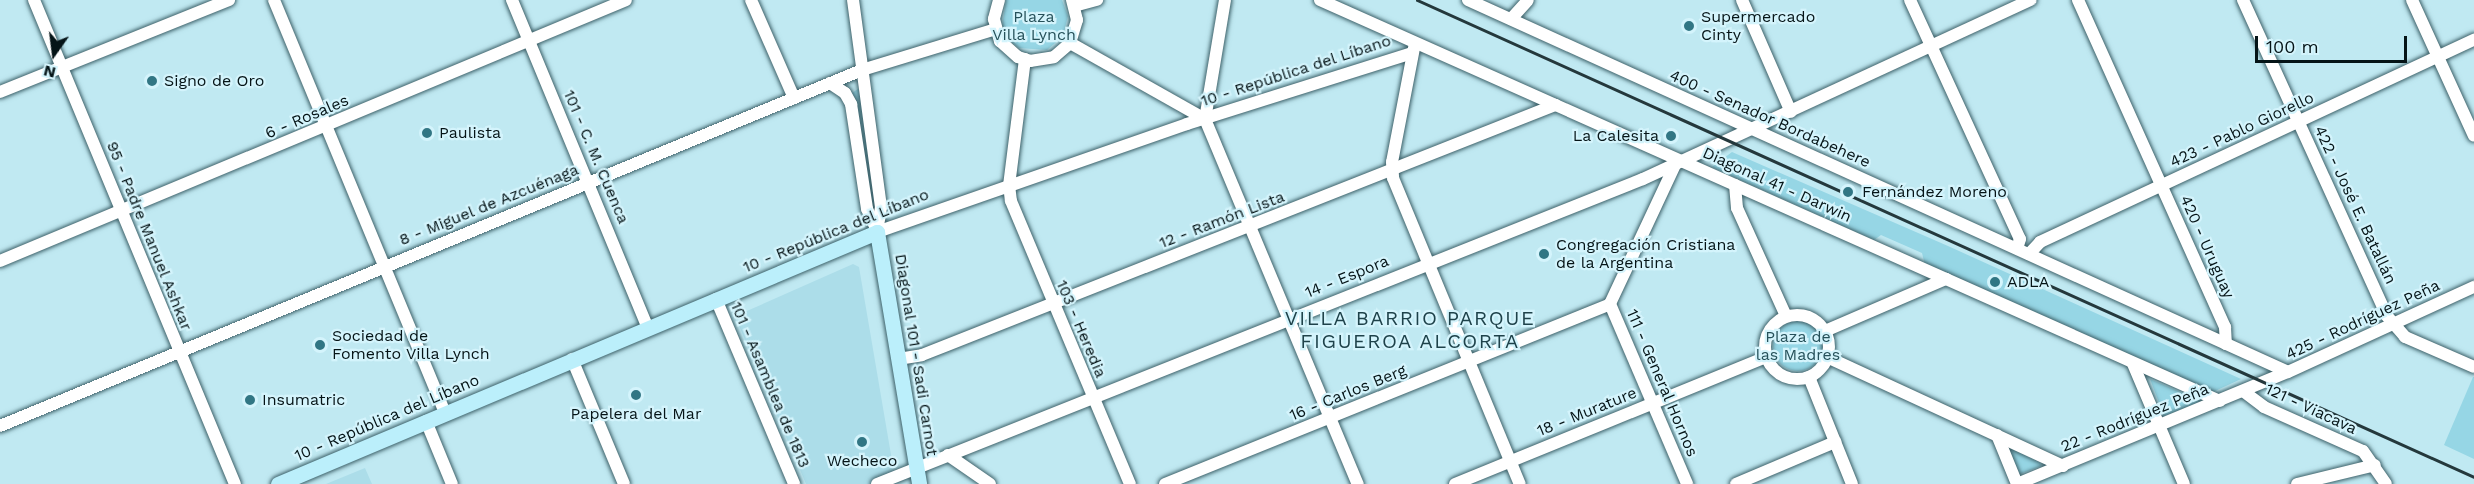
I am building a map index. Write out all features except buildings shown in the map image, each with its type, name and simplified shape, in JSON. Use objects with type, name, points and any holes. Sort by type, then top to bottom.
[{"type":"main road","name":"10 - República del Líbano","points":[[285,483],[572,359],[877,232]]},
{"type":"main road","name":"Diagonal 101 - Sadi Carnot","points":[[877,232],[920,484]]},
{"type":"street","name":"95 - Padre Manuel Ashkar","points":[[34,0],[235,484]]},
{"type":"street","points":[[0,92],[229,0]]},
{"type":"street","points":[[274,0],[445,413]]},
{"type":"street","name":"101 - C. M. Cuenca","points":[[512,0],[648,328]]},
{"type":"street","name":"6 - Rosales","points":[[0,261],[122,213],[528,39],[626,0]]},
{"type":"street","points":[[751,0],[794,98]]},
{"type":"street","name":"Diagonal 101 - Sadi Carnot","points":[[853,0],[881,207],[877,232]]},
{"type":"street","points":[[999,0],[996,29],[1008,50],[1025,59],[1054,57],[1070,43],[1077,20],[1073,3],[1097,0]]},
{"type":"street","points":[[1225,0],[1205,119],[1247,227],[1358,484]]},
{"type":"street","name":"Diagonal 41 - Darwin","points":[[1320,0],[1414,49],[1555,105],[1679,163],[1735,185],[2220,401]]},
{"type":"street","name":"400 - Senador Bordabehere","points":[[1468,0],[2288,372]]},
{"type":"street","points":[[1511,19],[1528,0]]},
{"type":"street","points":[[1742,0],[1791,112]]},
{"type":"street","points":[[1910,0],[2020,238],[2023,252]]},
{"type":"street","name":"14 - Espora","points":[[877,484],[1679,163],[1729,142],[1930,45],[2031,0]]},
{"type":"street","name":"420 - Uruguay","points":[[2078,0],[2225,327],[2226,344]]},
{"type":"street","name":"422 - José E. Batallán","points":[[2243,0],[2393,325]]},
{"type":"street","points":[[2412,0],[2474,136]]},
{"type":"street","name":"8 - Miguel de Azcuénaga","points":[[0,426],[384,264],[862,70],[996,29]]},
{"type":"street","name":"423 - Pablo Giorello","points":[[2023,252],[2040,242],[2474,40]]},
{"type":"street","points":[[1070,43],[1205,119]]},
{"type":"street","points":[[1414,49],[1392,172],[1520,484]]},
{"type":"street","name":"10 - República del Líbano","points":[[877,232],[1009,185],[1414,49]]},
{"type":"street","points":[[1009,185],[1025,59]]},
{"type":"street","name":"Diagonal 101 - Sadi Carnot","points":[[830,83],[845,93],[850,104],[867,209],[877,232]]},
{"type":"street","name":"12 - Ramón Lista","points":[[898,359],[922,355],[1392,172],[1555,105]]},
{"type":"street","name":"111 - General Hornos","points":[[1679,163],[1610,304],[1687,484]]},
{"type":"street","name":"103 - Heredia","points":[[1009,185],[1011,201],[1130,484]]},
{"type":"street","points":[[1735,185],[1737,208],[1786,316]]},
{"type":"street","points":[[1825,331],[1946,279]]},
{"type":"street","name":"425 - Rodríguez Peña","points":[[2265,382],[2474,287]]},
{"type":"street","name":"101 - Asamblea de 1813","points":[[716,299],[794,484]]},
{"type":"street","name":"16 - Carlos Berg","points":[[1165,484],[1610,304]]},
{"type":"street","points":[[1804,315],[1825,331],[1827,357],[1809,376],[1789,378],[1779,374],[1766,357],[1770,328],[1786,316],[1804,315]]},
{"type":"street","points":[[2393,325],[2405,337],[2474,367]]},
{"type":"street","name":"18 - Murature","points":[[1455,484],[1766,357]]},
{"type":"street","points":[[1827,357],[2063,466]]},
{"type":"street","points":[[572,359],[624,484]]},
{"type":"street","points":[[2133,364],[2184,484]]},
{"type":"street","points":[[1809,376],[1852,484]]},
{"type":"street","name":"22 - Rodríguez Peña","points":[[2017,484],[2265,382]]},
{"type":"street","name":"121 - Viacava","points":[[2243,392],[2264,407],[2362,451],[2375,465],[2386,484]]},
{"type":"street","points":[[426,421],[452,484]]},
{"type":"street","points":[[1997,435],[2017,484]]},
{"type":"street","points":[[1736,484],[1834,442]]},
{"type":"street","points":[[948,455],[990,484]]},
{"type":"street","points":[[2297,484],[2375,465]]},
{"type":"shaded area","points":[[853,264],[859,267],[896,484],[806,484],[737,321],[740,314]]},
{"type":"shaded area","points":[[365,468],[372,484],[326,484]]},
{"type":"green space","name":"Plaza Villa Lynch","points":[[1006,0],[1062,0],[1068,16],[1063,36],[1047,50],[1019,48],[1008,39],[1002,27]]},
{"type":"green space","points":[[858,89],[862,93],[875,202],[871,203],[852,93]]},
{"type":"green space","points":[[1732,152],[1948,246],[2241,379],[2213,392],[1925,265],[1922,253],[1881,235],[1874,240],[1712,167]]},
{"type":"green space","name":"Plaza de las Madres","points":[[1793,321],[1803,321],[1816,328],[1823,341],[1823,351],[1816,364],[1803,371],[1793,371],[1784,367],[1777,360],[1773,351],[1773,341],[1777,332],[1784,325]]},
{"type":"green space","points":[[2474,377],[2474,459],[2444,445]]},
{"type":"green space","points":[[2150,379],[2203,402],[2164,416]]},
{"type":"green space","points":[[2010,448],[2040,463],[2041,466],[2020,474],[2008,451]]},
{"type":"railway","points":[[1417,0],[2474,477]]},
{"type":"place","name":"Supermercado Cinty","points":[[1689,26]]},
{"type":"place","name":"Signo de Oro","points":[[152,81]]},
{"type":"place","name":"Paulista","points":[[427,133]]},
{"type":"place","name":"La Calesita","points":[[1671,136]]},
{"type":"place","name":"Fernández Moreno","points":[[1848,192]]},
{"type":"place","name":"Congregación Cristiana de la Argentina","points":[[1544,254]]},
{"type":"place","name":"ADLA","points":[[1995,282]]},
{"type":"place","name":"Sociedad de Fomento Villa Lynch","points":[[320,345]]},
{"type":"place","name":"Papelera del Mar","points":[[636,395]]},
{"type":"place","name":"Insumatric","points":[[250,400]]},
{"type":"place","name":"Wecheco","points":[[862,442]]},
{"type":"district","name":"VILLA BARRIO PARQUE FIGUEROA ALCORTA","points":[[1410,330]]}]
